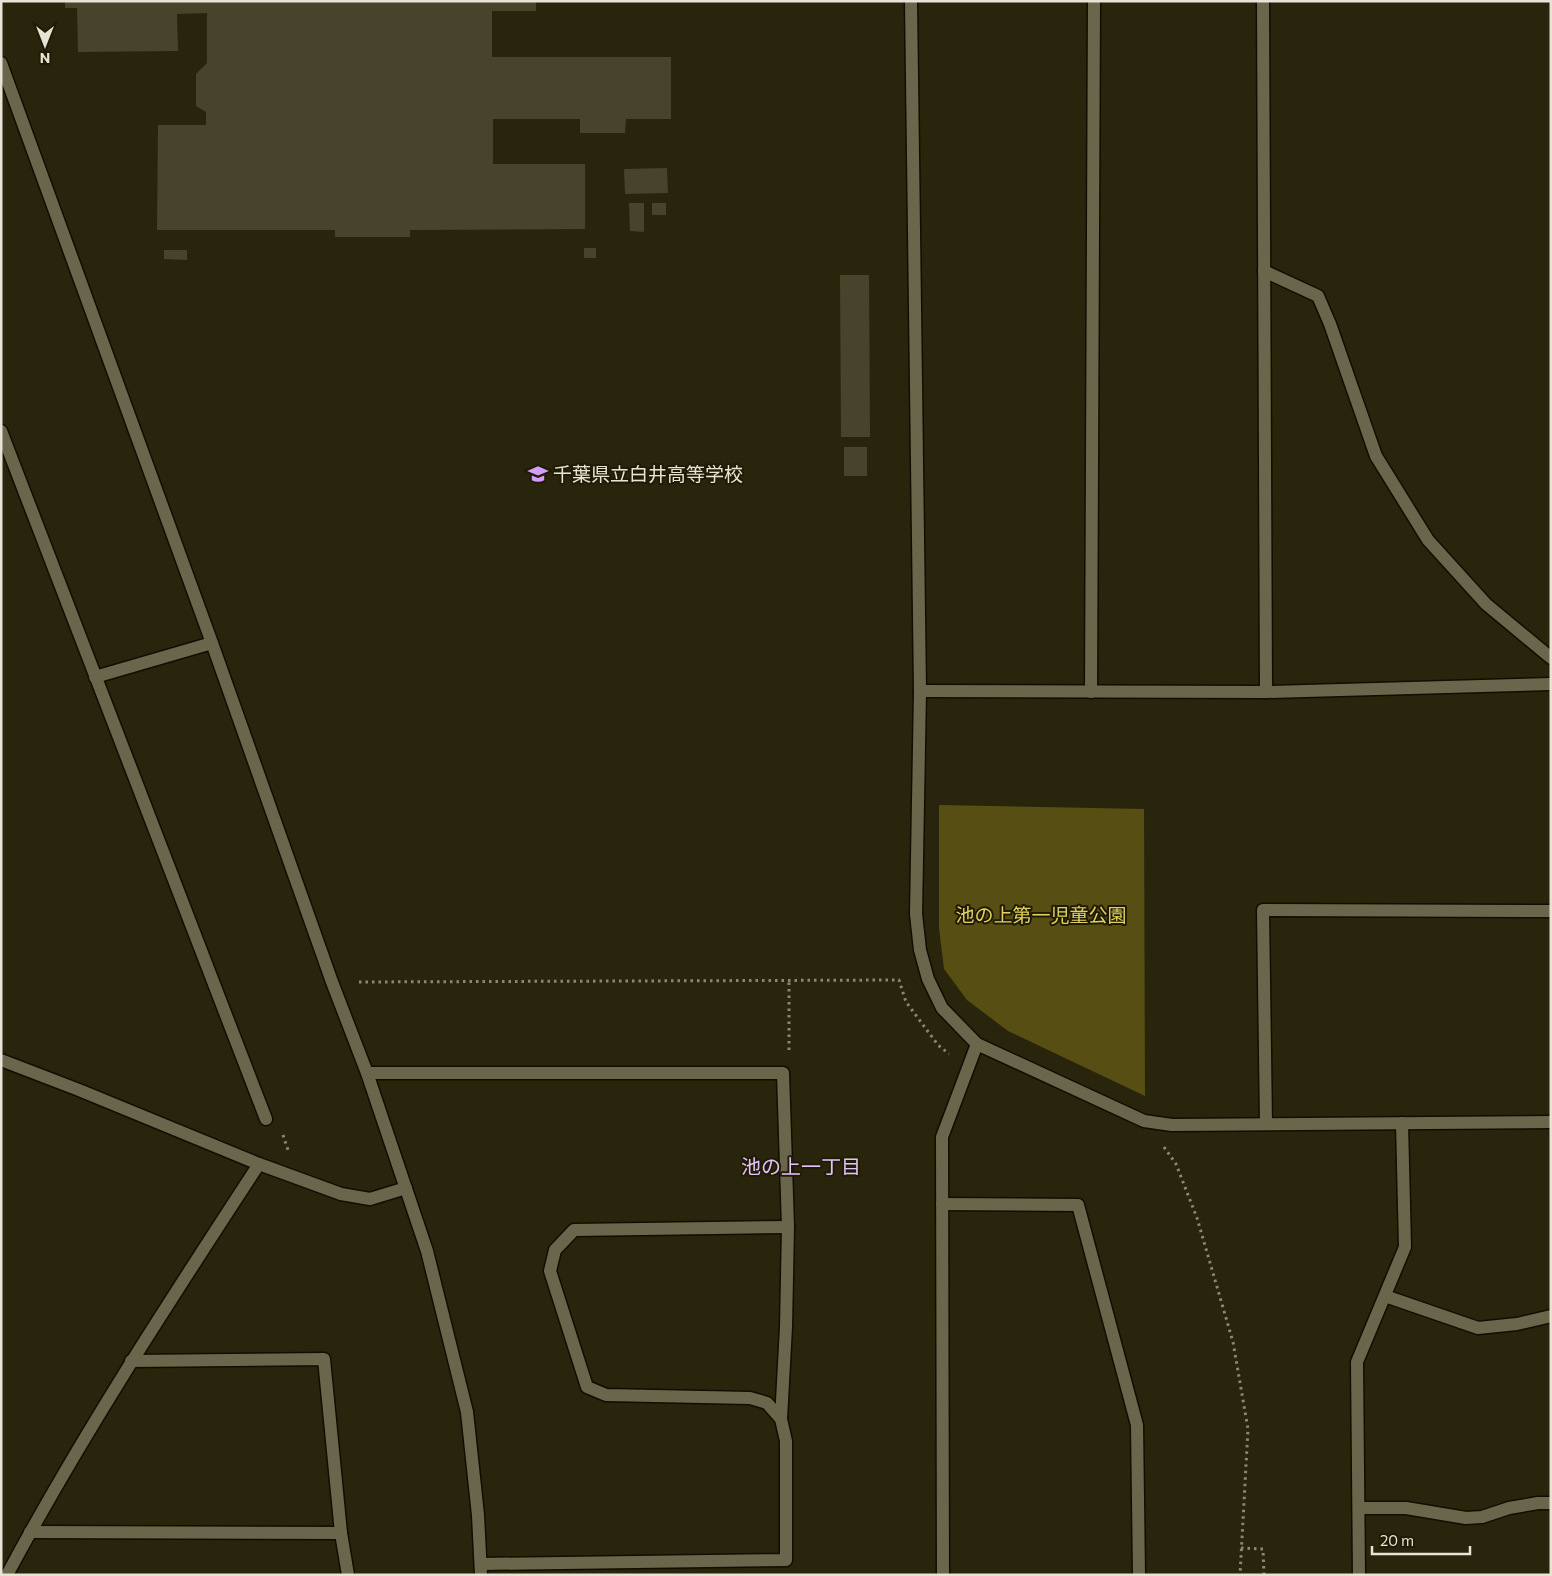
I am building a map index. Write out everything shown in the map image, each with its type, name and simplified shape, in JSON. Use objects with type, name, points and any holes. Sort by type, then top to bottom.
[{"type":"street","points":[[911,1],[920,691],[916,914],[920,950],[928,979],[942,1008],[977,1044],[1144,1120],[1172,1125],[1551,1122]]},
{"type":"street","points":[[1091,692],[1094,1]]},
{"type":"street","points":[[1263,1],[1266,692]]},
{"type":"street","points":[[1,63],[212,644],[332,982],[367,1074],[427,1251],[467,1412],[478,1515],[481,1569],[786,1560],[786,1441],[781,1418],[786,1327],[788,1226],[783,1073],[367,1074]]},
{"type":"street","points":[[1264,271],[1318,296],[1330,324],[1376,456],[1428,540],[1486,604],[1551,658]]},
{"type":"street","points":[[1,430],[266,1119]]},
{"type":"street","points":[[95,677],[212,644]]},
{"type":"street","points":[[920,691],[1266,692],[1551,684]]},
{"type":"street","points":[[1266,1124],[1263,910],[1551,911]]},
{"type":"street","points":[[943,1575],[942,1137],[977,1044]]},
{"type":"street","points":[[1,1060],[88,1093],[259,1164],[341,1194],[370,1199],[406,1188]]},
{"type":"street","points":[[1359,1575],[1357,1362],[1405,1247],[1402,1123]]},
{"type":"street","points":[[7,1575],[30,1532],[131,1361],[259,1164]]},
{"type":"street","points":[[942,1204],[1078,1205],[1137,1425],[1138,1575]]},
{"type":"street","points":[[781,1418],[767,1403],[750,1398],[606,1395],[587,1387],[550,1271],[555,1250],[574,1230],[788,1226]]},
{"type":"street","points":[[1385,1296],[1478,1328],[1517,1324],[1551,1316]]},
{"type":"street","points":[[131,1361],[324,1359],[341,1533],[348,1575]]},
{"type":"street","points":[[1359,1508],[1406,1508],[1466,1518],[1482,1517],[1509,1508],[1538,1503],[1551,1503]]},
{"type":"street","points":[[30,1532],[341,1533]]},
{"type":"path","points":[[359,982],[899,980]]},
{"type":"path","points":[[783,1073],[789,1063],[789,981]]},
{"type":"path","points":[[1144,1120],[1176,1164],[1197,1218],[1233,1342],[1248,1429],[1240,1575]]},
{"type":"path","points":[[1241,1548],[1263,1549],[1264,1575]]},
{"type":"green space","name":"池の上第一児童公園","points":[[939,805],[1144,809],[1145,1096],[1008,1031],[967,1000],[944,969],[939,928]]},
{"type":"building","points":[[65,1],[536,1],[536,11],[492,11],[492,57],[671,57],[671,119],[626,119],[625,133],[580,133],[580,119],[493,119],[493,164],[585,164],[585,229],[410,230],[410,237],[335,237],[335,230],[157,230],[158,125],[206,125],[206,112],[196,106],[196,74],[207,63],[207,13],[177,14],[178,51],[78,52],[77,8],[65,8]]},
{"type":"building","points":[[667,168],[668,193],[625,194],[624,169]]},
{"type":"building","points":[[629,203],[644,203],[644,232],[630,231]]},
{"type":"building","points":[[652,203],[666,203],[666,215],[652,215]]},
{"type":"building","points":[[584,248],[596,248],[596,258],[584,258]]},
{"type":"building","points":[[164,250],[187,250],[187,260],[164,259]]},
{"type":"building","points":[[840,275],[869,275],[870,437],[841,437]]},
{"type":"building","points":[[844,447],[867,447],[867,476],[844,476]]},
{"type":"place","name":"千葉県立白井高等学校","points":[[538,474]]},
{"type":"district","name":"池の上一丁目","points":[[801,1167]]}]
